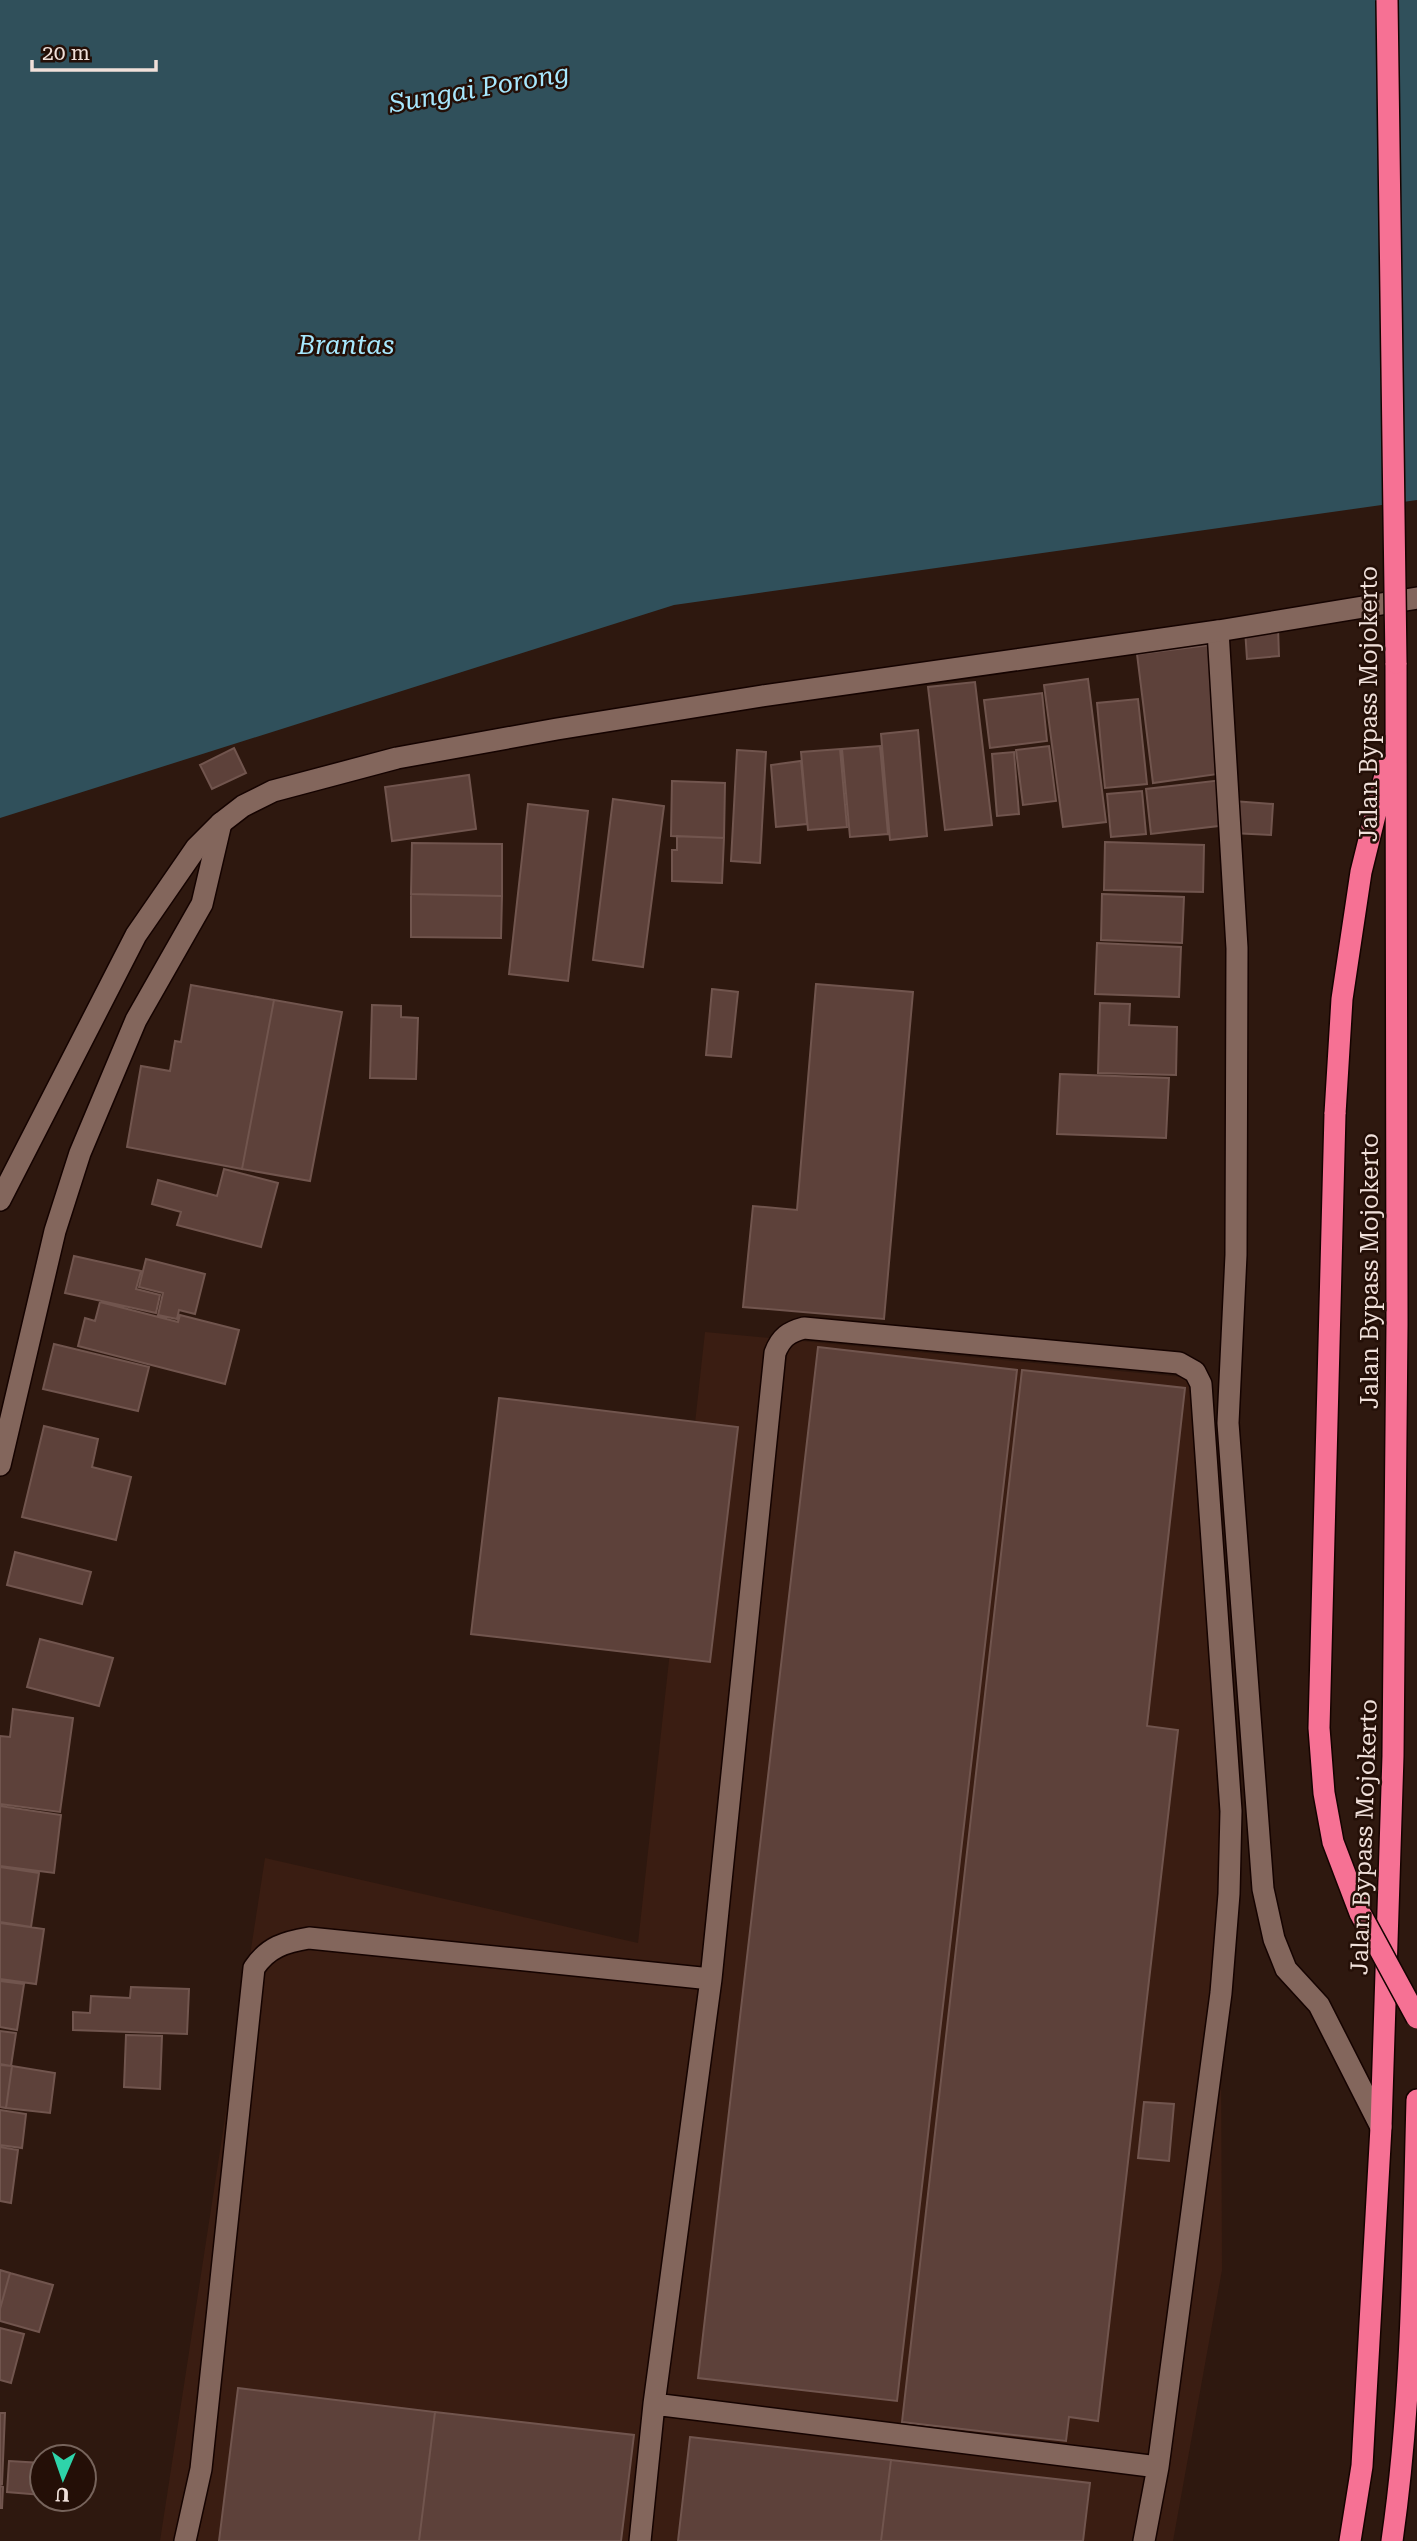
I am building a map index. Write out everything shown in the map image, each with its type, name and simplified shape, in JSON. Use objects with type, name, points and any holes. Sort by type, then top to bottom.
[{"type":"highway","name":"Jalan Bypass Mojokerto","points":[[1350,2541],[1362,2466],[1381,2127],[1394,1756],[1397,1324],[1396,663],[1387,0]]},
{"type":"highway","points":[[1395,732],[1361,872],[1342,999],[1335,1114],[1319,1728],[1324,1793],[1333,1842],[1360,1913],[1417,2018]]},
{"type":"highway","points":[[1392,2541],[1410,2380],[1417,2100]]},
{"type":"street","points":[[0,1200],[136,935],[196,848],[243,806],[273,791],[397,758],[556,729],[1218,631],[1417,598]]},
{"type":"street","points":[[1218,631],[1237,948],[1236,1255],[1228,1423],[1263,1889],[1274,1939],[1286,1969],[1319,2006],[1381,2127]]},
{"type":"street","points":[[0,1465],[55,1231],[80,1153],[136,1020],[202,904],[221,823]]},
{"type":"street","points":[[640,2541],[654,2404],[711,1979],[775,1353],[779,1342],[790,1332],[804,1328],[1165,1361],[1189,1366],[1195,1371],[1201,1384],[1231,1811],[1229,1894],[1221,1993],[1158,2468],[1144,2541]]},
{"type":"street","points":[[185,2541],[201,2469],[254,1968],[261,1957],[282,1942],[309,1938],[711,1979]]},
{"type":"street","points":[[654,2404],[1158,2468]]},
{"type":"shaded area","points":[[705,1332],[1193,1378],[1220,1835],[1222,2270],[1173,2541],[160,2541],[265,1858],[638,1943]]},
{"type":"water","name":"Brantas","points":[[0,0],[1417,0],[1417,500],[674,605],[0,818]]},
{"type":"building","points":[[1278,627],[1279,656],[1247,659],[1245,629]]},
{"type":"building","points":[[1210,645],[1225,773],[1153,783],[1137,654]]},
{"type":"building","points":[[1088,679],[1106,822],[1063,827],[1044,685]]},
{"type":"building","points":[[975,682],[992,825],[945,830],[928,687]]},
{"type":"building","points":[[1042,693],[1047,741],[990,748],[984,700]]},
{"type":"building","points":[[1138,699],[1147,784],[1105,788],[1097,703]]},
{"type":"building","points":[[918,730],[927,836],[890,840],[881,734]]},
{"type":"building","points":[[880,746],[888,834],[850,837],[842,749]]},
{"type":"building","points":[[1049,746],[1056,801],[1023,805],[1016,750]]},
{"type":"building","points":[[234,748],[246,773],[212,789],[200,765]]},
{"type":"building","points":[[840,749],[847,827],[808,830],[801,752]]},
{"type":"building","points":[[737,750],[766,752],[760,863],[731,861]]},
{"type":"building","points":[[1014,752],[1019,814],[997,816],[992,754]]},
{"type":"building","points":[[801,761],[807,824],[776,827],[771,765]]},
{"type":"building","points":[[469,775],[476,829],[392,841],[385,787]]},
{"type":"building","points":[[1222,780],[1227,825],[1151,834],[1146,789]]},
{"type":"building","points":[[672,781],[725,783],[724,838],[671,836]]},
{"type":"building","points":[[1142,791],[1146,834],[1111,837],[1107,794]]},
{"type":"building","points":[[613,799],[664,806],[643,967],[593,960]]},
{"type":"building","points":[[1233,801],[1273,804],[1271,835],[1232,833]]},
{"type":"building","points":[[528,804],[588,811],[568,981],[509,974]]},
{"type":"building","points":[[677,836],[724,838],[722,883],[672,881],[672,850],[677,850]]},
{"type":"building","points":[[1105,842],[1204,845],[1203,892],[1104,890]]},
{"type":"building","points":[[412,843],[502,844],[502,896],[411,894]]},
{"type":"building","points":[[411,894],[502,896],[501,938],[411,937]]},
{"type":"building","points":[[1102,894],[1184,897],[1182,943],[1101,940]]},
{"type":"building","points":[[1097,943],[1181,947],[1179,997],[1095,994]]},
{"type":"building","points":[[816,984],[913,992],[884,1319],[743,1307],[753,1206],[797,1210]]},
{"type":"building","points":[[191,985],[274,1000],[242,1169],[127,1147],[141,1066],[170,1071],[175,1041],[181,1042]]},
{"type":"building","points":[[712,989],[738,992],[731,1057],[706,1055]]},
{"type":"building","points":[[274,1000],[342,1012],[310,1181],[242,1169]]},
{"type":"building","points":[[1100,1003],[1130,1004],[1129,1025],[1177,1027],[1176,1075],[1098,1073]]},
{"type":"building","points":[[372,1005],[401,1006],[401,1017],[418,1018],[416,1079],[370,1078]]},
{"type":"building","points":[[1060,1074],[1169,1078],[1166,1138],[1057,1134]]},
{"type":"building","points":[[224,1169],[278,1183],[261,1247],[177,1225],[181,1212],[152,1204],[158,1180],[217,1196]]},
{"type":"building","points":[[74,1256],[141,1271],[136,1289],[160,1295],[156,1313],[65,1293]]},
{"type":"building","points":[[146,1259],[205,1274],[195,1314],[179,1310],[177,1319],[158,1315],[163,1293],[139,1287]]},
{"type":"building","points":[[100,1302],[178,1322],[180,1315],[239,1330],[225,1384],[78,1346],[85,1318],[95,1321]]},
{"type":"building","points":[[54,1344],[149,1367],[138,1411],[43,1389]]},
{"type":"building","points":[[818,1347],[1017,1370],[897,2401],[698,2378]]},
{"type":"building","points":[[1022,1370],[1185,1388],[1147,1726],[1178,1730],[1098,2421],[1069,2417],[1066,2441],[902,2422]]},
{"type":"building","points":[[499,1398],[738,1427],[710,1662],[471,1634]]},
{"type":"building","points":[[44,1426],[98,1439],[92,1467],[131,1477],[116,1540],[22,1517]]},
{"type":"building","points":[[15,1552],[91,1572],[82,1604],[7,1585]]},
{"type":"building","points":[[40,1639],[113,1658],[99,1706],[27,1687]]},
{"type":"building","points":[[13,1709],[73,1718],[60,1812],[0,1804],[0,1736],[10,1737]]},
{"type":"building","points":[[0,1806],[61,1815],[54,1873],[0,1866]]},
{"type":"building","points":[[0,1867],[39,1873],[31,1927],[0,1922]]},
{"type":"building","points":[[0,1923],[44,1929],[36,1984],[0,1979]]},
{"type":"building","points":[[0,1981],[24,1984],[17,2030],[0,2027]]},
{"type":"building","points":[[131,1987],[189,1989],[187,2034],[73,2030],[73,2012],[90,2013],[91,1996],[130,1998]]},
{"type":"building","points":[[0,2031],[16,2033],[11,2066],[0,2064]]},
{"type":"building","points":[[126,2035],[162,2036],[160,2089],[124,2087]]},
{"type":"building","points":[[0,2065],[12,2066],[6,2108],[0,2107]]},
{"type":"building","points":[[12,2066],[55,2073],[50,2113],[6,2108]]},
{"type":"building","points":[[1144,2102],[1174,2104],[1169,2161],[1138,2158]]},
{"type":"building","points":[[0,2110],[26,2114],[22,2148],[0,2145]]},
{"type":"building","points":[[0,2147],[18,2150],[11,2203],[0,2201]]},
{"type":"building","points":[[0,2270],[10,2273],[0,2309]]},
{"type":"building","points":[[10,2273],[53,2285],[39,2332],[0,2321],[0,2309]]},
{"type":"building","points":[[0,2328],[24,2334],[11,2383],[0,2380]]},
{"type":"building","points":[[238,2388],[435,2412],[419,2541],[219,2541]]},
{"type":"building","points":[[435,2412],[634,2435],[621,2541],[419,2541]]},
{"type":"building","points":[[0,2413],[5,2413],[2,2484],[0,2484]]},
{"type":"building","points":[[690,2437],[891,2460],[881,2541],[678,2541]]},
{"type":"building","points":[[891,2460],[1090,2483],[1083,2541],[881,2541]]},
{"type":"building","points":[[9,2461],[28,2462],[28,2494],[7,2492]]},
{"type":"building","points":[[0,2486],[3,2487],[2,2508],[0,2508]]},
{"type":"water label","name":"Sungai Porong","points":[[479,88]]}]
